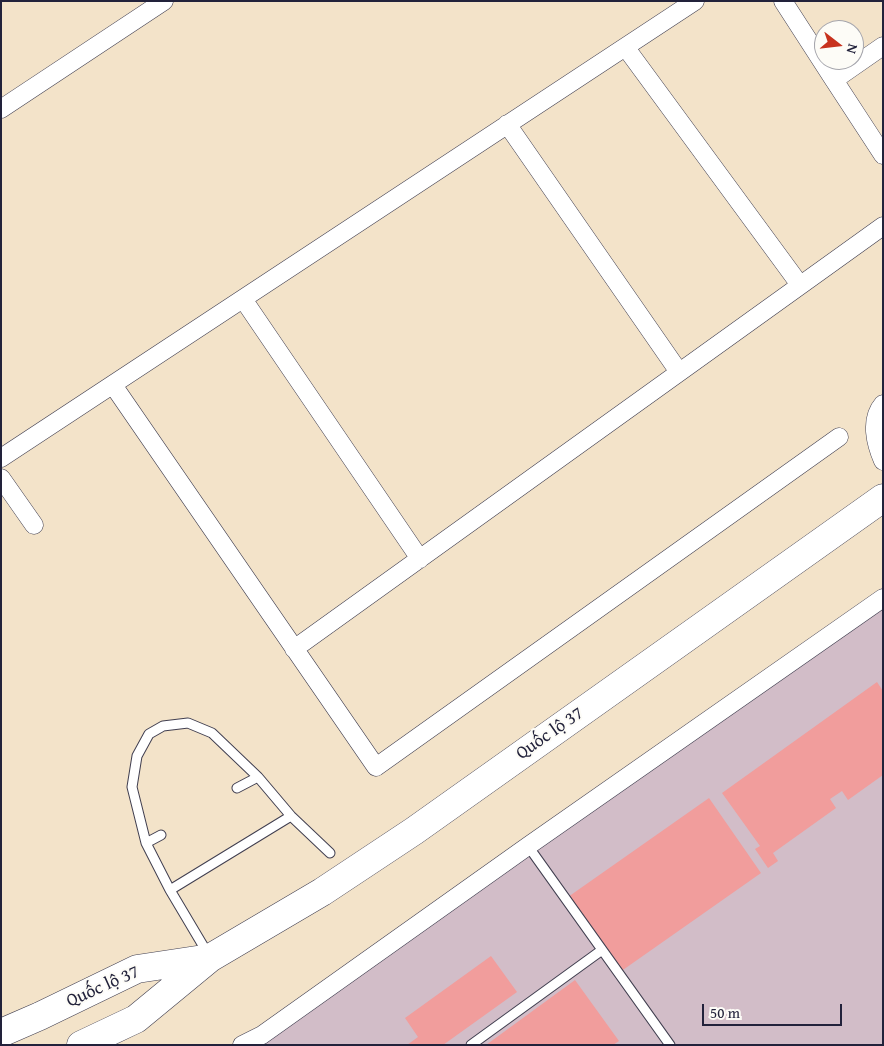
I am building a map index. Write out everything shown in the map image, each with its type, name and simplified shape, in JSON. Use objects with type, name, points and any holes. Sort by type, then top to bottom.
[{"type":"highway","name":"Quốc lộ 37","points":[[81,1045],[136,1019],[210,958],[322,892],[414,831],[883,498]]},
{"type":"highway","name":"Quốc lộ 37","points":[[1,1033],[137,969],[210,958]]},
{"type":"street","points":[[1,109],[164,1]]},
{"type":"street","points":[[1,458],[695,1]]},
{"type":"street","points":[[783,1],[883,155]]},
{"type":"street","points":[[834,80],[883,46]]},
{"type":"street","points":[[626,48],[800,284]]},
{"type":"street","points":[[507,124],[679,372]]},
{"type":"street","points":[[294,649],[883,226]]},
{"type":"street","points":[[243,298],[420,559]]},
{"type":"street","points":[[113,385],[376,767],[840,437]]},
{"type":"street","points":[[883,404],[880,408],[875,429],[876,444],[883,462]]},
{"type":"street","points":[[1,478],[34,525]]},
{"type":"street","points":[[242,1045],[264,1040],[528,846],[883,598]]},
{"type":"lane","points":[[210,958],[170,890],[146,843],[132,787],[136,756],[149,734],[163,726],[188,724],[212,733],[258,777],[292,816],[330,853]]},
{"type":"lane","points":[[237,788],[258,777]]},
{"type":"lane","points":[[170,890],[292,816]]},
{"type":"lane","points":[[146,843],[161,835]]},
{"type":"lane","points":[[528,846],[670,1045]]},
{"type":"lane","points":[[471,1045],[602,950]]},
{"type":"shaded area","points":[[883,587],[883,1045],[247,1045],[536,851]]},
{"type":"building","points":[[877,682],[883,691],[883,775],[848,800],[842,791],[830,799],[836,808],[773,853],[778,861],[768,868],[755,849],[760,846],[722,793]]},
{"type":"building","points":[[709,798],[761,873],[620,972],[568,897]]},
{"type":"building","points":[[491,956],[517,992],[443,1045],[407,1045],[418,1037],[405,1018]]},
{"type":"building","points":[[575,980],[619,1041],[613,1045],[486,1045]]}]
